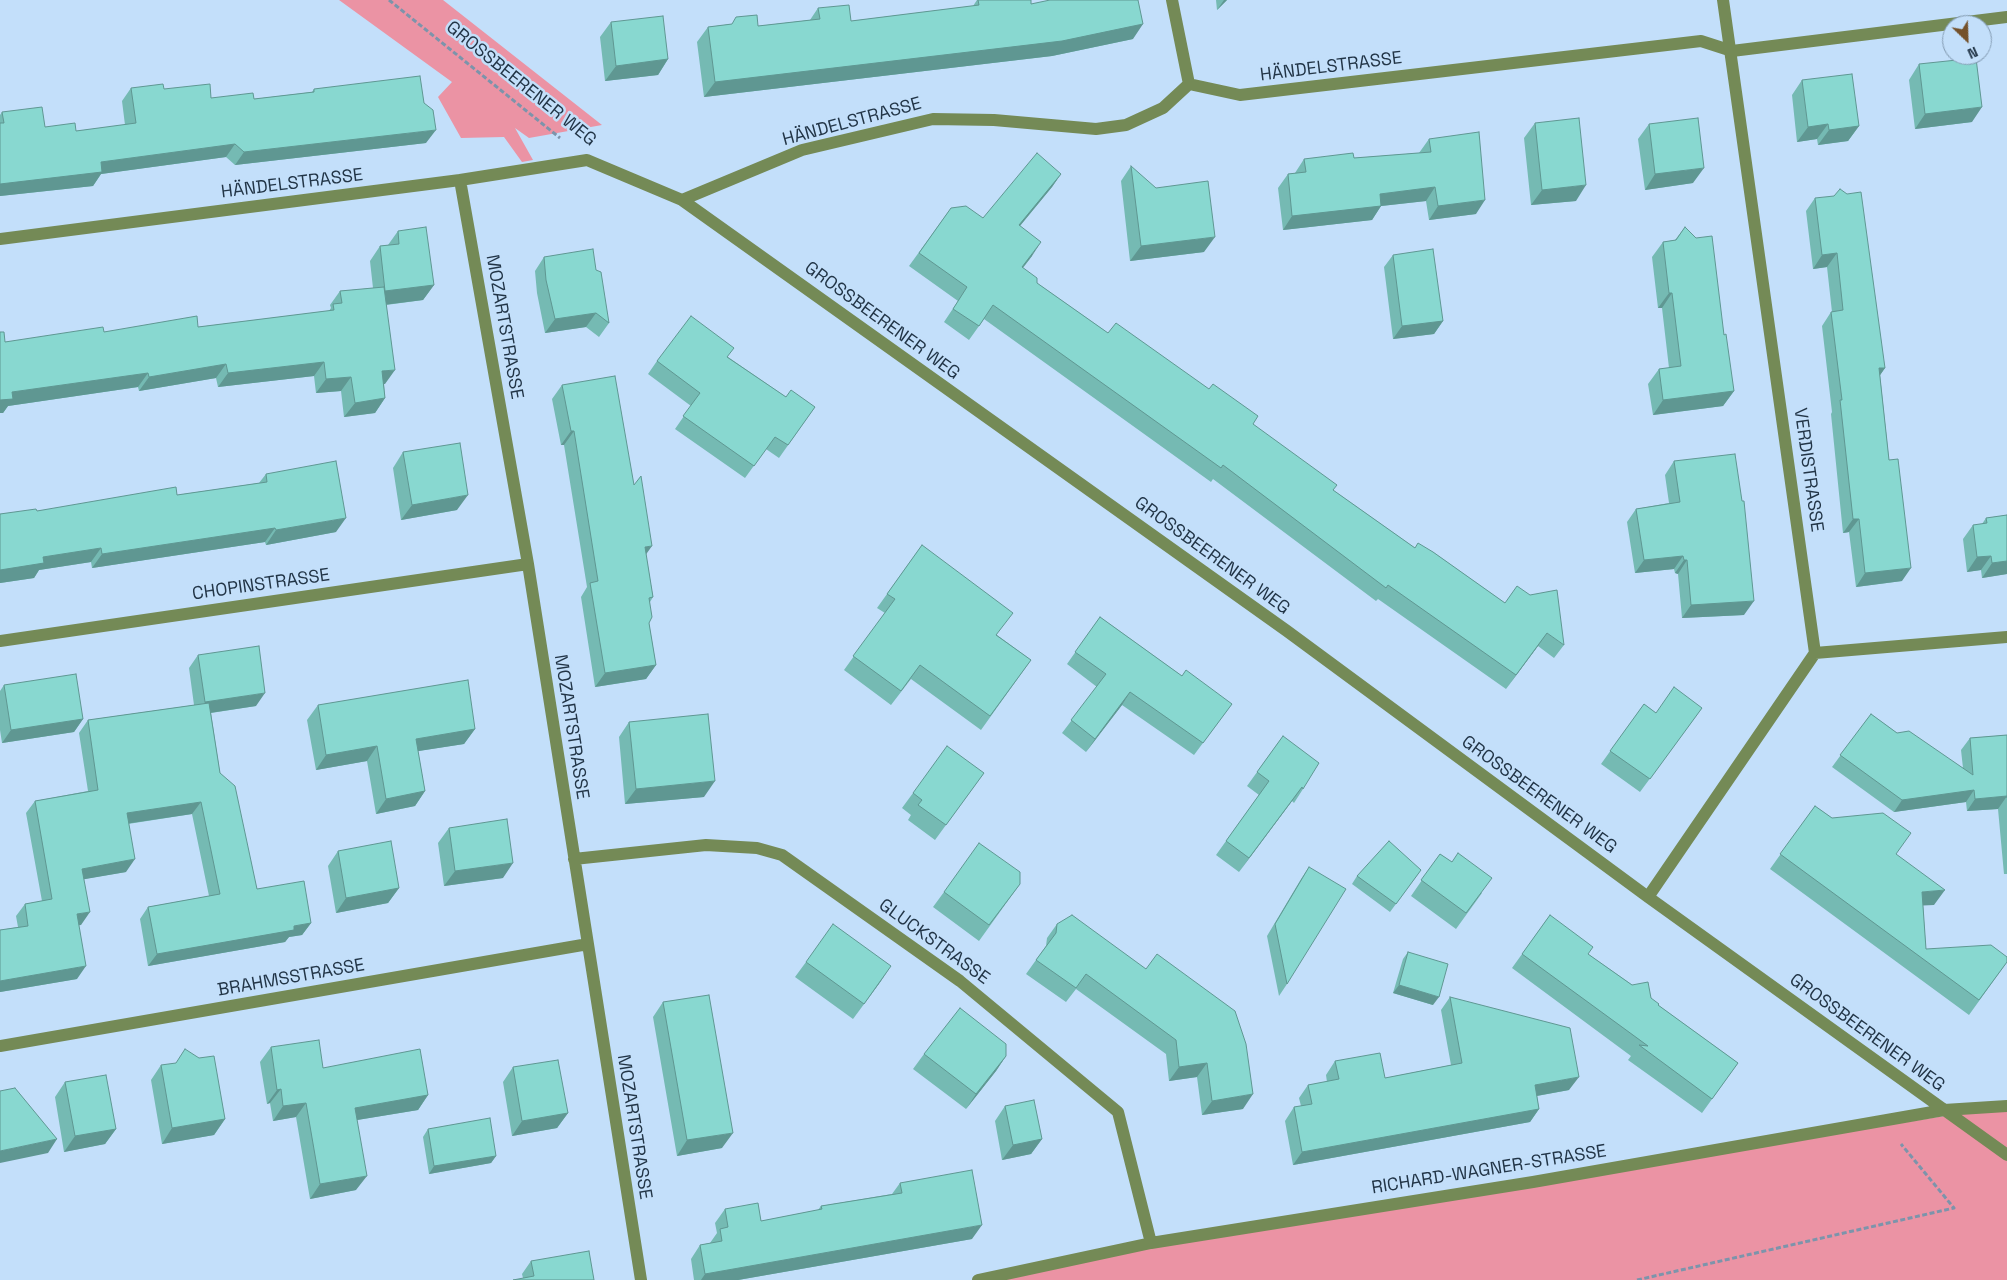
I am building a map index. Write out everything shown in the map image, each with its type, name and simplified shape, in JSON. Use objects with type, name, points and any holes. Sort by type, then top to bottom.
[{"type":"street","points":[[1172,0],[1189,84]]},
{"type":"street","name":"VERDISTRASSE","points":[[1723,0],[1732,51],[1815,653]]},
{"type":"street","name":"HÄNDELSTRASSE","points":[[682,200],[802,150],[933,119],[994,120],[1096,129],[1126,125],[1163,108],[1189,84],[1240,95],[1701,41],[1732,51],[2007,17]]},
{"type":"street","name":"HÄNDELSTRASSE","points":[[0,239],[460,180],[587,160]]},
{"type":"street","name":"GROSSBEERENER WEG","points":[[587,160],[682,200],[1287,632],[1648,897],[2007,1156]]},
{"type":"street","name":"MOZARTSTRASSE","points":[[460,180],[528,564],[641,1280]]},
{"type":"street","name":"CHOPINSTRASSE","points":[[0,641],[528,564]]},
{"type":"street","points":[[1648,897],[1815,653],[2007,637]]},
{"type":"street","name":"GLUCKSTRASSE","points":[[574,859],[706,845],[757,848],[782,854],[960,981],[1118,1112],[1151,1243]]},
{"type":"street","name":"BRAHMSSTRASSE","points":[[0,1046],[588,944]]},
{"type":"street","name":"RICHARD-WAGNER-STRASSE","points":[[978,1280],[1151,1243],[1533,1182],[1944,1110],[2007,1106]]},
{"type":"path","name":"GROSSBEERENER WEG","points":[[389,0],[587,160]]},
{"type":"path","points":[[1637,1280],[1954,1208],[1900,1142]]},
{"type":"shaded area","points":[[339,0],[443,0],[602,125],[529,138],[515,128],[533,160],[522,162],[504,137],[461,138],[438,97],[452,82]]},
{"type":"shaded area","points":[[2007,1106],[2007,1280],[978,1280],[1151,1243]]},
{"type":"building","points":[[978,0],[1031,0],[1031,4],[1050,0],[1138,0],[1143,24],[1062,41],[715,82],[708,27],[732,24],[736,17],[757,15],[758,26],[820,19],[818,8],[849,5],[851,21],[979,5]]},
{"type":"building","points":[[663,16],[668,59],[616,66],[611,22]]},
{"type":"building","points":[[1942,62],[1942,65],[1977,65],[1982,107],[1925,114],[1919,64]]},
{"type":"building","points":[[1852,74],[1859,126],[1829,130],[1828,124],[1808,127],[1802,80]]},
{"type":"building","points":[[420,76],[424,103],[433,110],[436,130],[244,152],[235,144],[101,162],[102,172],[0,184],[0,123],[4,123],[2,112],[42,107],[45,127],[75,123],[76,131],[136,123],[131,88],[163,84],[164,89],[210,84],[211,98],[253,93],[254,99],[314,92],[314,89]]},
{"type":"building","points":[[1579,118],[1586,185],[1542,190],[1535,123]]},
{"type":"building","points":[[1698,118],[1704,168],[1655,174],[1649,124]]},
{"type":"building","points":[[1479,132],[1485,200],[1438,206],[1435,187],[1380,194],[1381,206],[1292,216],[1288,174],[1306,172],[1304,159],[1353,153],[1354,158],[1431,152],[1429,139]]},
{"type":"building","points":[[1037,153],[1061,174],[1019,225],[1041,242],[1022,267],[1037,278],[1037,283],[1108,333],[1116,323],[1209,389],[1213,384],[1258,416],[1253,424],[1337,485],[1333,490],[1415,548],[1418,543],[1433,552],[1505,603],[1517,586],[1530,595],[1557,590],[1564,645],[1547,633],[1516,675],[1388,585],[1386,588],[1223,465],[1221,468],[993,305],[979,326],[953,309],[967,287],[919,253],[951,208],[966,206],[983,218]]},
{"type":"building","points":[[1131,166],[1156,188],[1208,181],[1215,237],[1141,246]]},
{"type":"building","points":[[1840,189],[1847,194],[1861,192],[1885,368],[1879,368],[1889,460],[1898,459],[1911,568],[1865,573],[1859,519],[1853,519],[1840,400],[1842,400],[1831,312],[1843,310],[1837,253],[1822,255],[1815,198],[1834,196]]},
{"type":"building","points":[[426,227],[434,285],[385,291],[380,246],[399,244],[398,231]]},
{"type":"building","points":[[1685,227],[1696,238],[1712,236],[1724,335],[1726,334],[1734,391],[1663,400],[1659,369],[1681,366],[1672,293],[1669,293],[1663,242],[1676,240]]},
{"type":"building","points":[[593,249],[596,270],[601,272],[609,323],[596,313],[555,319],[546,280],[544,257]]},
{"type":"building","points":[[1433,249],[1443,321],[1402,326],[1393,255]]},
{"type":"building","points":[[384,287],[395,370],[382,371],[385,398],[355,403],[351,377],[326,379],[324,362],[228,373],[226,364],[149,377],[148,373],[12,392],[13,399],[0,400],[0,332],[4,332],[5,342],[103,327],[104,332],[197,316],[198,327],[334,310],[333,304],[342,303],[340,291]]},
{"type":"building","points":[[691,316],[734,348],[727,357],[786,397],[791,390],[815,407],[788,445],[775,437],[754,466],[683,416],[700,393],[657,361]]},
{"type":"building","points":[[615,376],[634,485],[641,476],[652,546],[645,547],[653,597],[649,598],[652,617],[649,623],[656,665],[605,673],[590,583],[598,581],[574,431],[571,431],[562,385]]},
{"type":"building","points":[[460,443],[468,495],[412,505],[403,452]]},
{"type":"building","points":[[1735,454],[1742,501],[1744,501],[1754,601],[1691,605],[1687,560],[1684,560],[1683,556],[1644,560],[1636,509],[1680,502],[1674,461]]},
{"type":"building","points":[[336,461],[346,518],[276,530],[275,528],[102,554],[101,548],[43,557],[44,563],[0,570],[0,514],[36,509],[37,511],[176,487],[177,495],[267,482],[266,474]]},
{"type":"building","points":[[2007,515],[2007,561],[1992,563],[1991,556],[1977,557],[1973,525],[1987,523],[1986,518]]},
{"type":"building","points":[[922,545],[1013,613],[996,635],[1031,660],[990,716],[920,665],[901,691],[853,656],[895,599],[887,594]]},
{"type":"building","points":[[1100,617],[1182,676],[1186,670],[1232,704],[1203,743],[1130,692],[1095,739],[1071,720],[1106,674],[1075,652]]},
{"type":"building","points":[[259,646],[265,693],[205,702],[198,655]]},
{"type":"building","points":[[76,674],[83,719],[11,730],[4,685]]},
{"type":"building","points":[[468,680],[475,729],[416,739],[425,791],[386,799],[377,746],[326,755],[318,705]]},
{"type":"building","points":[[1674,687],[1702,708],[1650,779],[1610,751],[1644,704],[1656,713]]},
{"type":"building","points":[[209,703],[220,773],[235,786],[257,889],[304,881],[311,923],[294,926],[294,930],[157,954],[148,907],[220,894],[201,802],[127,813],[135,859],[82,869],[90,912],[77,914],[86,966],[0,981],[0,930],[28,926],[25,904],[52,899],[35,801],[98,790],[88,720]]},
{"type":"building","points":[[708,714],[715,781],[636,789],[629,722]]},
{"type":"building","points":[[1871,714],[1897,733],[1909,731],[1973,775],[1970,738],[2007,735],[2007,796],[1975,799],[1974,790],[1902,800],[1840,755]]},
{"type":"building","points":[[1283,736],[1319,763],[1303,789],[1302,787],[1249,858],[1226,841],[1269,781],[1257,772]]},
{"type":"building","points":[[947,746],[984,773],[946,825],[918,805],[922,800],[913,793]]},
{"type":"building","points":[[1815,806],[1832,818],[1883,813],[1911,833],[1896,854],[1945,890],[1922,892],[1926,949],[1991,945],[2007,957],[2007,962],[1979,1000],[1780,854]]},
{"type":"building","points":[[507,819],[513,863],[455,871],[449,828]]},
{"type":"building","points":[[391,841],[399,888],[346,898],[338,851]]},
{"type":"building","points":[[1389,841],[1421,870],[1396,904],[1357,876]]},
{"type":"building","points":[[979,843],[1020,872],[1020,884],[989,925],[944,892]]},
{"type":"building","points":[[1458,853],[1492,878],[1466,913],[1421,880],[1440,854],[1452,862]]},
{"type":"building","points":[[1309,867],[1346,889],[1287,984],[1275,924]]},
{"type":"building","points":[[1072,915],[1146,969],[1157,954],[1235,1011],[1246,1044],[1253,1094],[1212,1101],[1207,1063],[1179,1067],[1176,1040],[1086,974],[1076,988],[1036,960],[1056,933],[1057,924]]},
{"type":"building","points":[[1550,915],[1593,947],[1588,954],[1632,985],[1648,982],[1651,998],[1658,1005],[1738,1063],[1712,1099],[1639,1045],[1648,1046],[1522,954]]},
{"type":"building","points":[[833,924],[891,966],[864,1004],[806,962]]},
{"type":"building","points":[[1408,952],[1448,964],[1439,997],[1399,985]]},
{"type":"building","points":[[709,995],[733,1133],[687,1140],[663,1002]]},
{"type":"building","points":[[1450,997],[1570,1028],[1579,1077],[1535,1085],[1539,1109],[1302,1152],[1294,1107],[1312,1104],[1308,1085],[1339,1079],[1335,1061],[1380,1053],[1385,1078],[1462,1063]]},
{"type":"building","points":[[960,1008],[1006,1044],[1006,1056],[976,1094],[924,1054]]},
{"type":"building","points":[[319,1040],[323,1068],[420,1049],[428,1095],[355,1108],[367,1176],[320,1184],[306,1103],[283,1106],[281,1089],[277,1090],[271,1047]]},
{"type":"building","points":[[185,1049],[199,1058],[214,1056],[225,1119],[172,1128],[161,1065],[176,1063]]},
{"type":"building","points":[[558,1060],[568,1113],[522,1121],[513,1067]]},
{"type":"building","points":[[106,1075],[116,1129],[75,1136],[65,1082]]},
{"type":"building","points":[[15,1088],[57,1139],[0,1151],[0,1091]]},
{"type":"building","points":[[1034,1100],[1042,1139],[1013,1145],[1005,1106]]},
{"type":"building","points":[[490,1118],[496,1156],[434,1166],[428,1129]]},
{"type":"building","points":[[972,1170],[982,1225],[705,1274],[700,1245],[722,1241],[720,1229],[728,1227],[725,1209],[758,1203],[761,1221],[822,1209],[821,1206],[902,1193],[900,1183]]},
{"type":"building","points":[[589,1251],[594,1280],[513,1280],[534,1276],[531,1261]]}]
